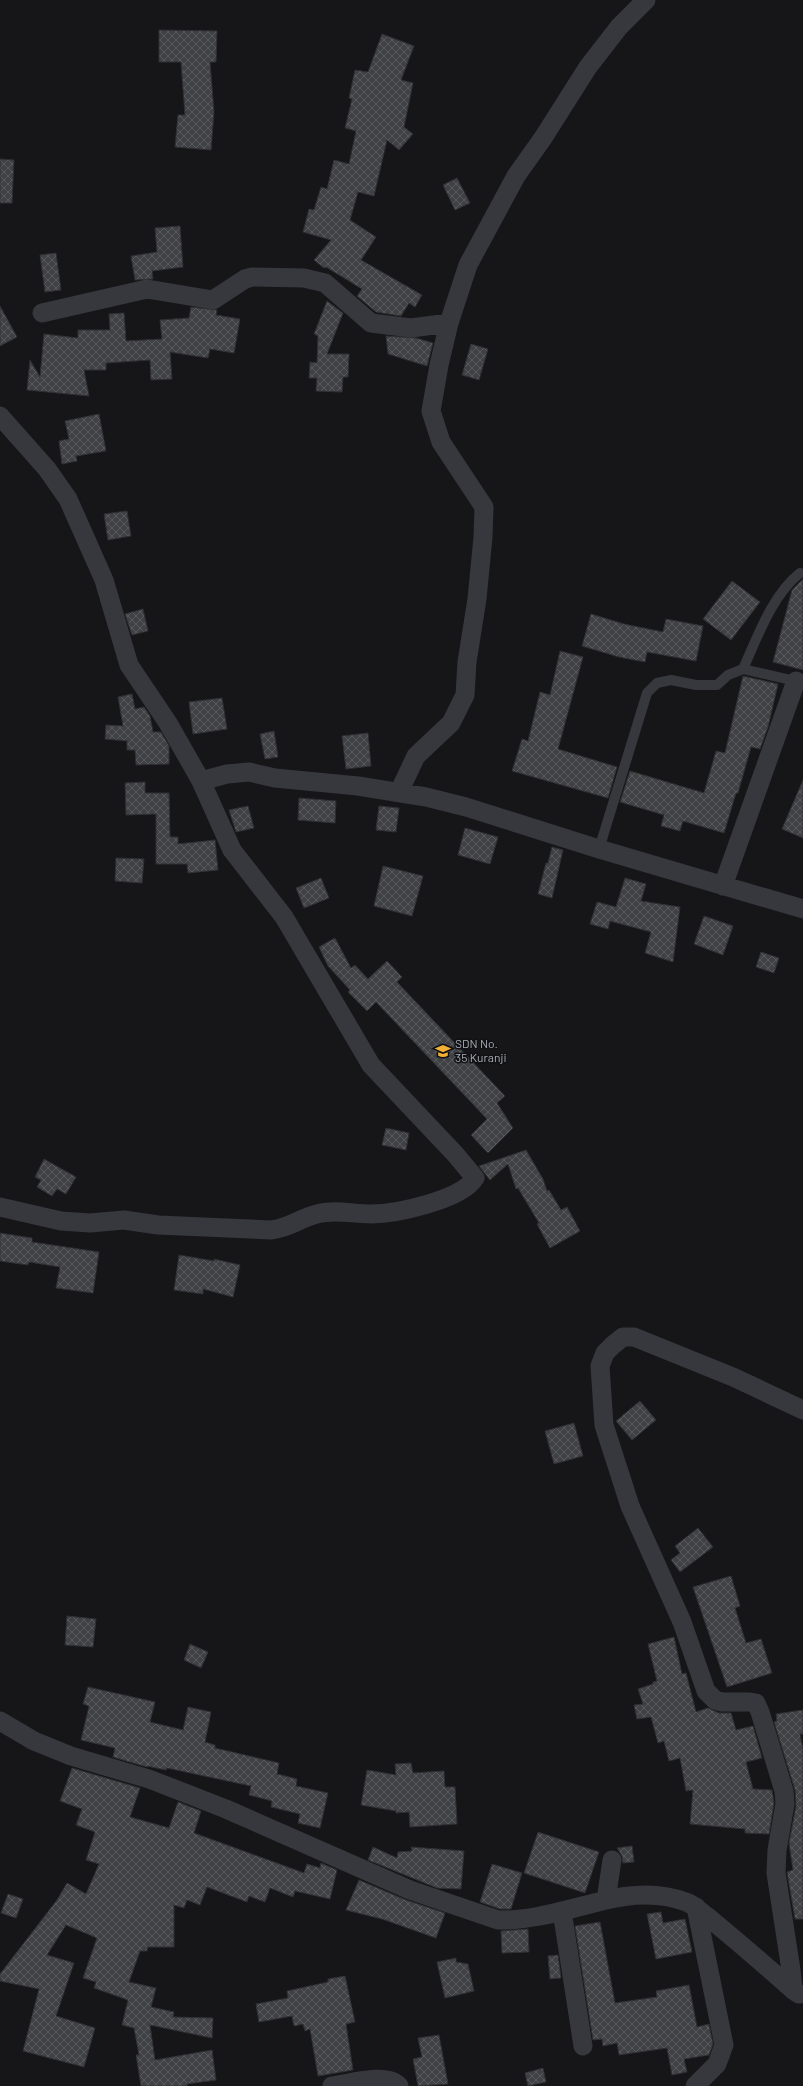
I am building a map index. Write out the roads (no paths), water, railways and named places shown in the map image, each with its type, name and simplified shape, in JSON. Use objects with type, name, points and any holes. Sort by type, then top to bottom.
[{"type":"street","points":[[399,792],[416,756],[451,724],[465,695],[467,662],[480,568],[484,508],[441,442],[431,411],[439,365],[449,323],[468,265],[516,176],[543,138],[588,67],[619,27],[646,0]]},
{"type":"street","points":[[42,313],[147,289],[213,300],[245,279],[261,277],[304,278],[325,284],[370,323],[411,328],[449,323]]},
{"type":"street","points":[[0,416],[48,469],[68,499],[104,580],[128,665],[168,723],[201,781],[232,850],[284,917],[371,1064],[456,1155],[475,1179],[464,1188],[423,1206],[372,1214],[344,1212],[317,1214],[284,1229],[271,1230],[158,1225],[124,1220],[90,1223],[61,1221],[0,1207]]},
{"type":"street","points":[[723,886],[800,682]]},
{"type":"street","points":[[201,781],[227,774],[249,772],[275,778],[399,792],[466,807],[599,849],[803,909]]},
{"type":"street","points":[[798,1993],[792,1970],[776,1873],[777,1850],[785,1804],[781,1778],[756,1703],[736,1701],[722,1702],[715,1700],[706,1691],[682,1622],[630,1506],[615,1461],[604,1426],[600,1366],[606,1353],[613,1345],[623,1337],[634,1337],[733,1377],[803,1410]]},
{"type":"street","points":[[0,1721],[34,1741],[71,1756],[156,1781],[226,1809],[410,1890],[498,1920],[510,1920],[562,1911],[630,1895],[660,1896],[686,1902],[696,1907],[742,1944],[798,1993]]},
{"type":"street","points":[[606,1900],[612,1860]]},
{"type":"street","points":[[695,2086],[717,2064],[724,2045],[696,1907]]},
{"type":"street","points":[[562,1911],[583,2046]]},
{"type":"street","points":[[332,2086],[384,2078],[394,2081],[399,2086]]},
{"type":"lane","points":[[743,669],[766,616],[792,579],[800,573]]},
{"type":"lane","points":[[599,849],[647,692],[657,683],[671,680],[696,685],[717,685],[728,675],[743,669],[800,682]]},
{"type":"place","name":"SDN No. 35 Kuranji","points":[[443,1051]]}]
